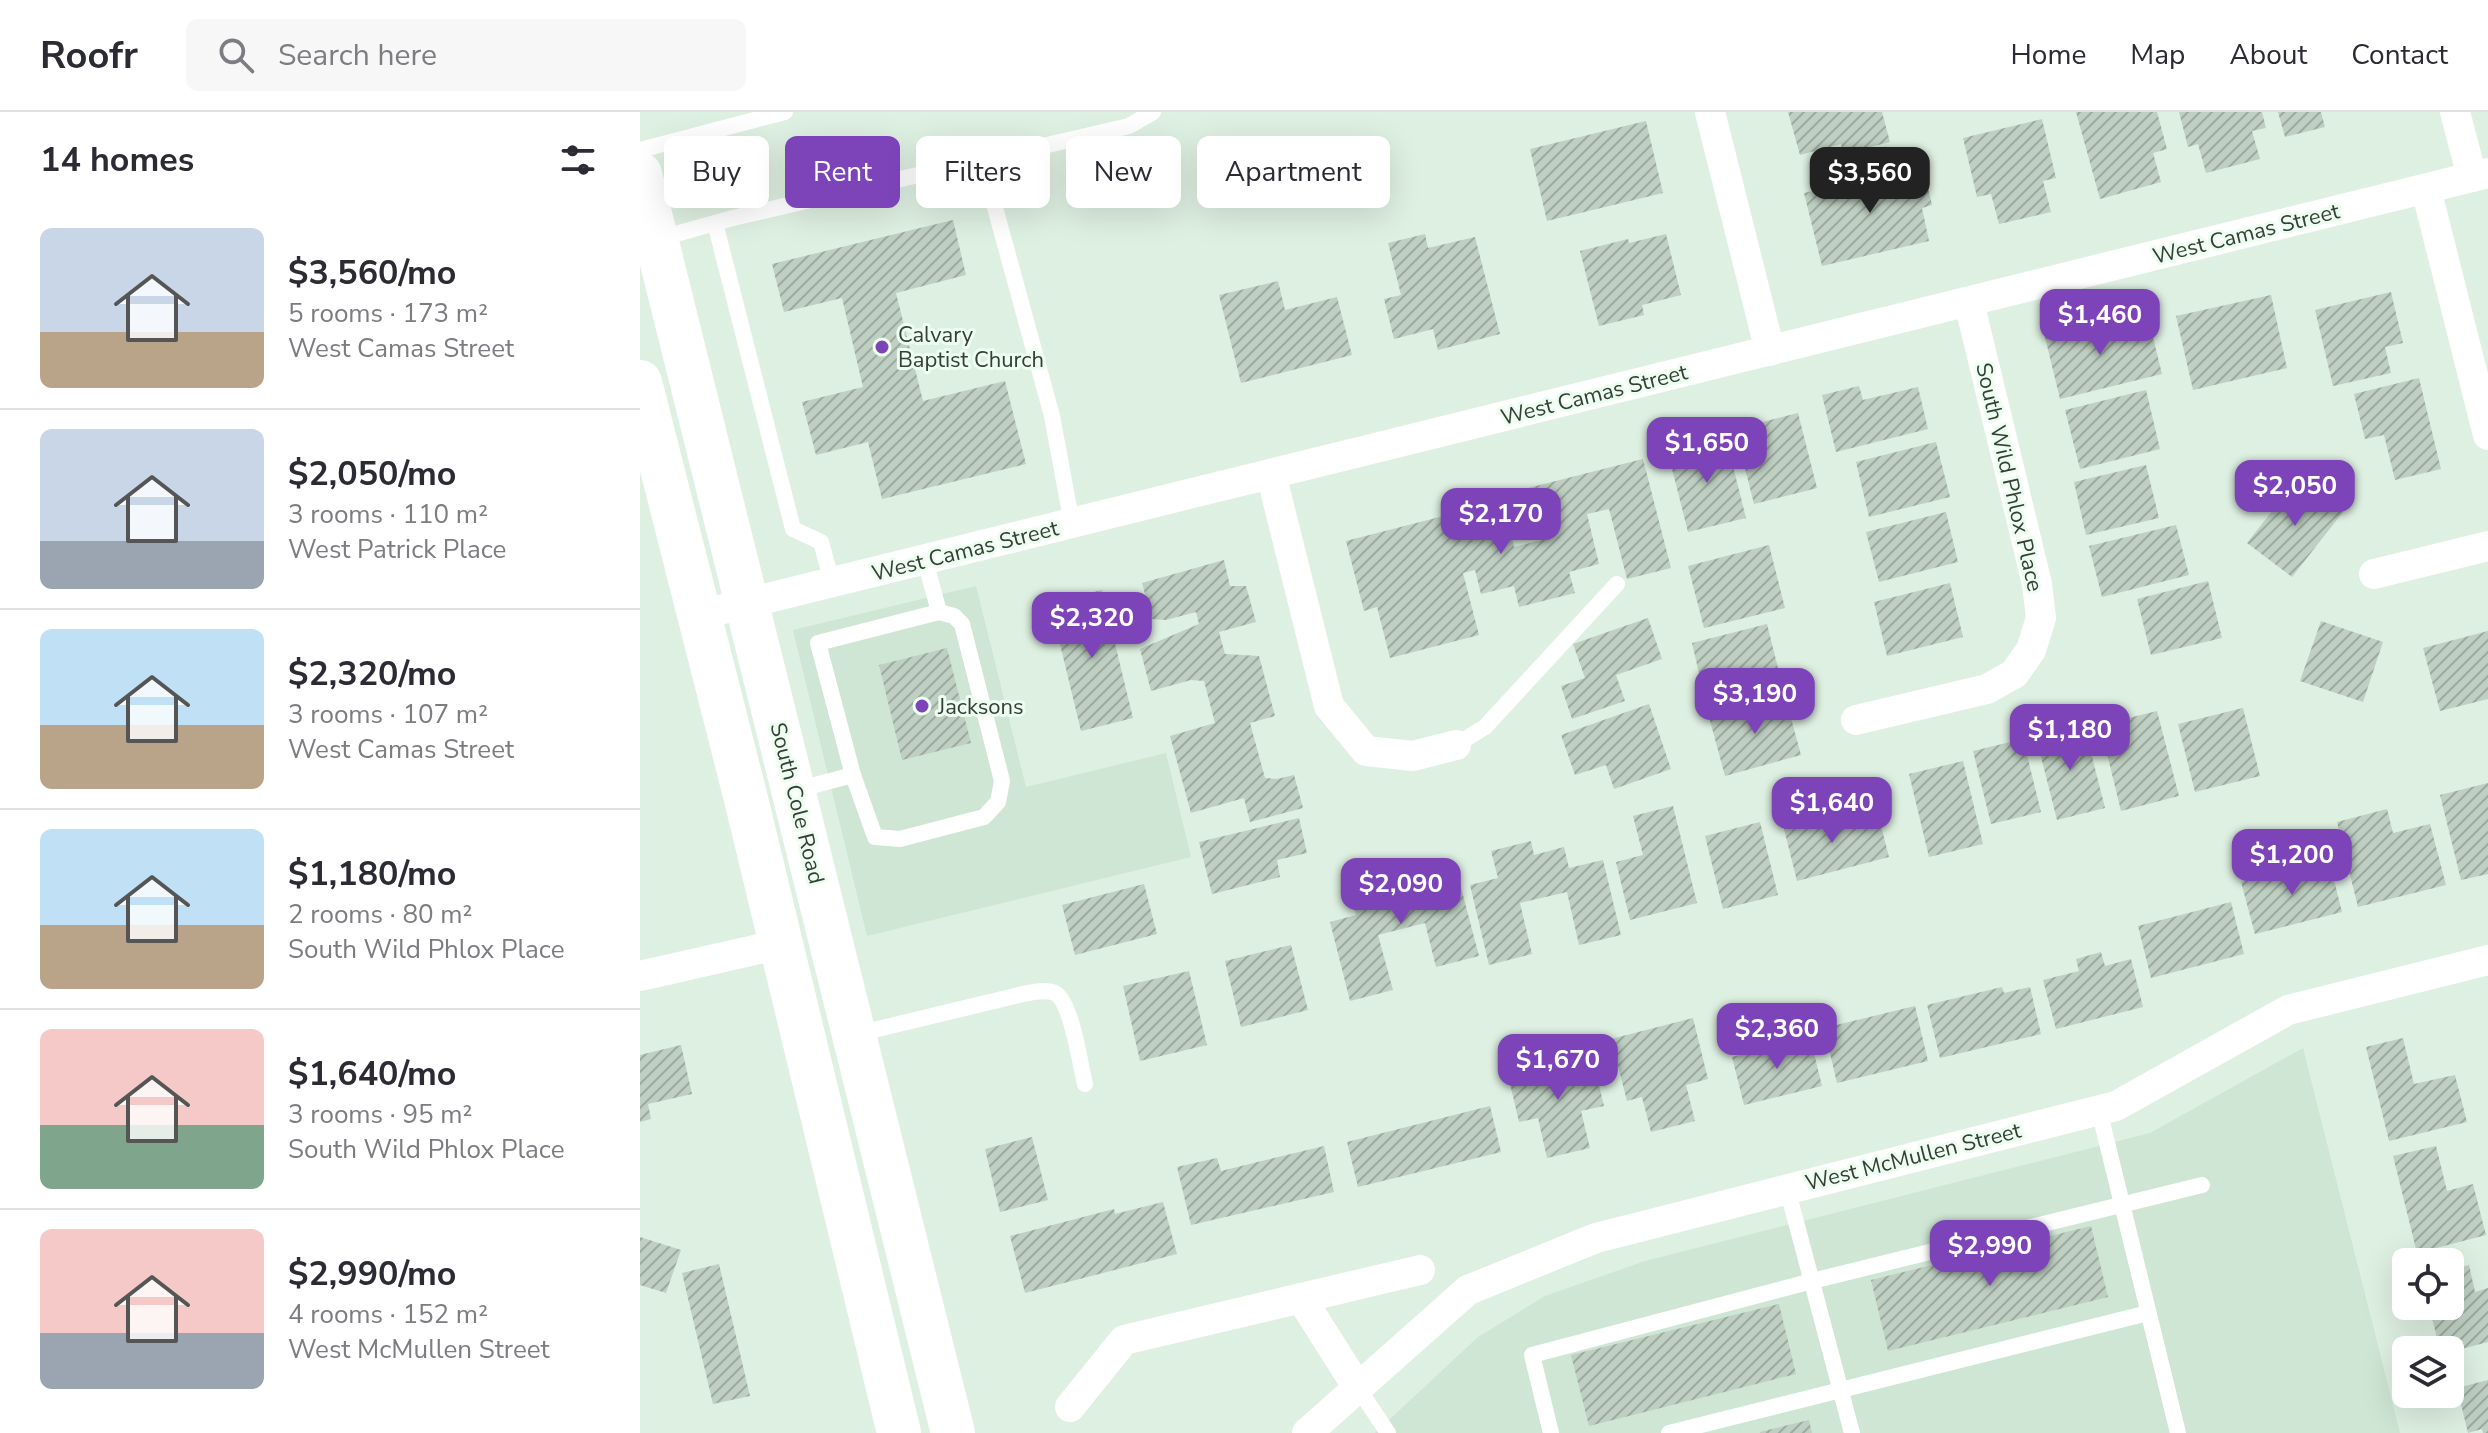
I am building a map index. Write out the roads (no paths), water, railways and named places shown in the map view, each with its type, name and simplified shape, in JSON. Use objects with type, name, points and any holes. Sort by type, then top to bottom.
[{"type":"main road","name":"South Cole Road","points":[[640,174],[648,235],[748,603],[953,1433]]},
{"type":"main road","points":[[640,382],[781,944],[899,1433]]},
{"type":"street","points":[[1710,112],[1770,351]]},
{"type":"street","points":[[2455,112],[2480,175]]},
{"type":"street","name":"West Camas Street","points":[[699,615],[2480,175]]},
{"type":"street","points":[[2426,189],[2488,435]]},
{"type":"street","name":"South Wild Phlox Place","points":[[1856,720],[1987,689],[2014,674],[2031,650],[2041,618],[2037,584],[1969,302]]},
{"type":"street","points":[[1271,474],[1329,706],[1366,751],[1413,756],[1456,745]]},
{"type":"street","points":[[2374,574],[2488,546]]},
{"type":"street","points":[[640,976],[781,944]]},
{"type":"street","name":"West McMullen Street","points":[[1307,1433],[1468,1290],[1596,1238],[2116,1106],[2288,1010],[2488,960]]},
{"type":"street","points":[[1070,1407],[1124,1340],[1420,1270]]},
{"type":"street","points":[[1301,1298],[1358,1388]]},
{"type":"lane","points":[[640,150],[785,112]]},
{"type":"lane","points":[[1050,144],[1129,126],[1153,112]]},
{"type":"lane","points":[[648,235],[715,223],[916,176]]},
{"type":"lane","points":[[995,208],[1052,416],[1072,524]]},
{"type":"lane","points":[[715,223],[793,529],[821,542],[832,582]]},
{"type":"lane","points":[[925,560],[939,612]]},
{"type":"lane","points":[[1456,745],[1485,727],[1617,584]]},
{"type":"lane","points":[[939,612],[954,616],[962,624],[1002,781],[998,802],[984,817],[900,839],[875,837],[853,775],[818,643],[939,612]]},
{"type":"lane","points":[[794,791],[853,775]]},
{"type":"lane","points":[[855,1034],[1023,994],[1041,991],[1055,993],[1066,1003],[1085,1084]]},
{"type":"lane","points":[[2099,1110],[2178,1433]]},
{"type":"lane","points":[[1551,1433],[1532,1355],[1812,1281],[2202,1185]]},
{"type":"lane","points":[[1787,1188],[1852,1433]]},
{"type":"lane","points":[[1669,1433],[2148,1313]]},
{"type":"lane","points":[[1358,1388],[1388,1433]]},
{"type":"place","name":"Calvary Baptist Church","points":[[882,347]]},
{"type":"place","name":"Jacksons","points":[[922,706]]}]
